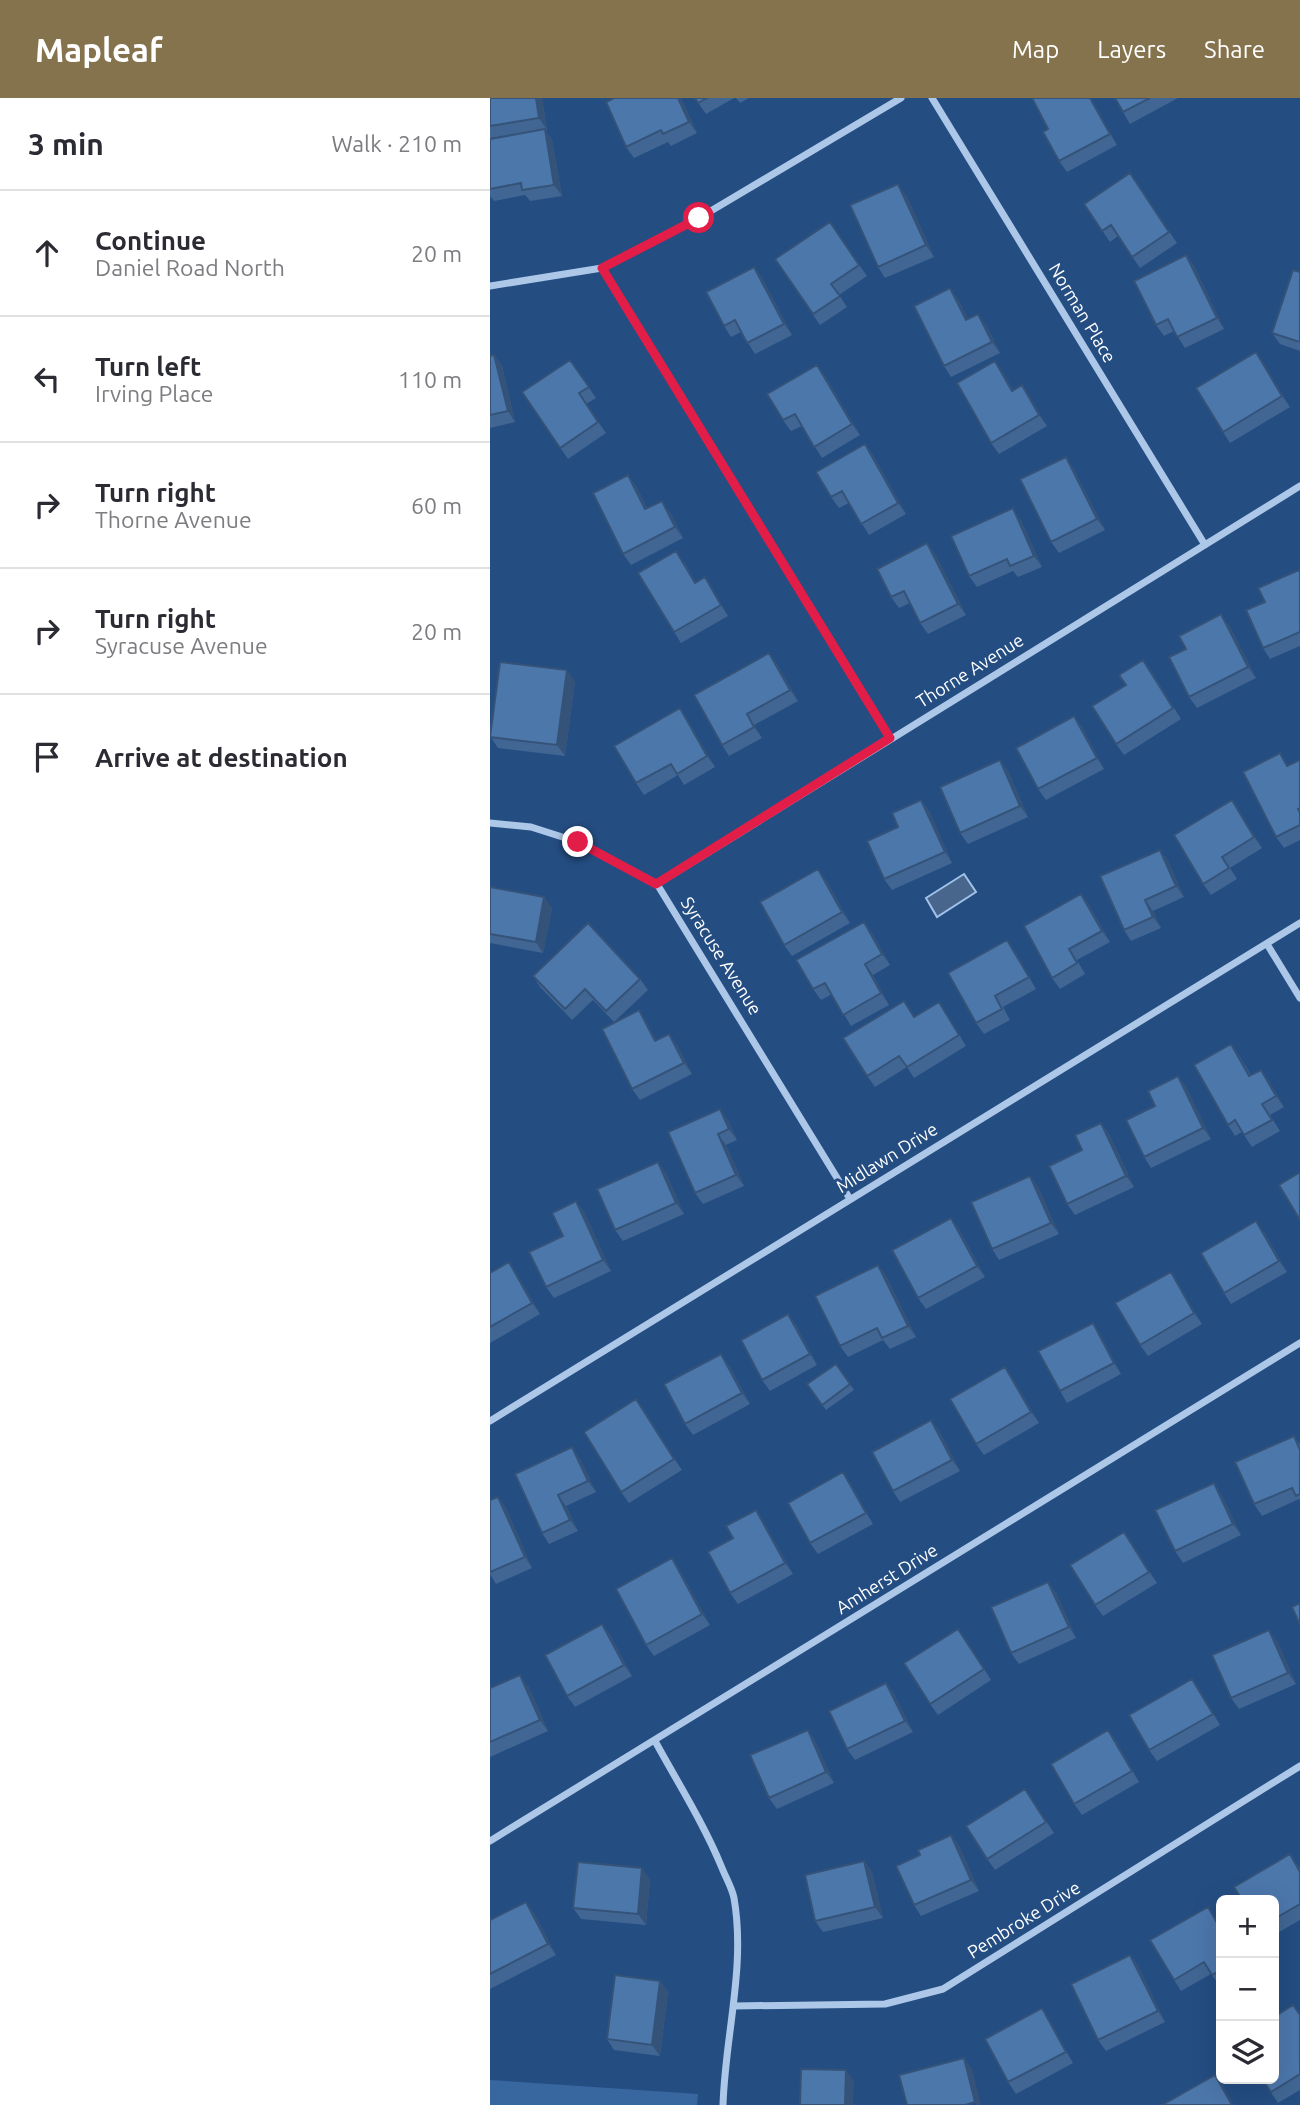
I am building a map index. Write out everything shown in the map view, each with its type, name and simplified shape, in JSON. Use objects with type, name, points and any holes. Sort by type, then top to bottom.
[{"type":"street","points":[[490,286],[602,268],[699,218],[901,98]]},
{"type":"street","name":"Norman Place","points":[[932,98],[1205,545]]},
{"type":"street","points":[[602,268],[890,738]]},
{"type":"street","name":"Thorne Avenue","points":[[656,884],[1300,486]]},
{"type":"street","name":"Syracuse Avenue","points":[[490,823],[531,827],[578,842],[656,884],[677,914],[850,1199]]},
{"type":"street","name":"Midlawn Drive","points":[[490,1421],[1300,923]]},
{"type":"street","points":[[1266,944],[1300,998]]},
{"type":"street","name":"Amherst Drive","points":[[490,1841],[1300,1343]]},
{"type":"street","points":[[655,1741],[713,1847],[733,1896],[737,1953],[723,2105]]},
{"type":"street","name":"Pembroke Drive","points":[[734,2006],[885,2004],[943,1989],[1300,1766]]},
{"type":"shaded area","points":[[964,874],[976,892],[937,917],[926,898]]},
{"type":"shaded area","points":[[490,2080],[698,2094],[697,2105],[490,2105]]},
{"type":"building","points":[[490,98],[536,98],[539,118],[490,126]]},
{"type":"building","points":[[614,98],[678,98],[689,122],[663,134],[661,130],[626,147],[606,102]]},
{"type":"building","points":[[1032,98],[1090,98],[1110,134],[1059,161],[1043,132],[1048,129]]},
{"type":"building","points":[[1115,98],[1150,98],[1123,112]]},
{"type":"building","points":[[545,129],[554,185],[522,190],[521,183],[490,189],[490,139]]},
{"type":"building","points":[[1130,173],[1169,232],[1132,257],[1111,225],[1102,231],[1084,204]]},
{"type":"building","points":[[898,184],[926,245],[878,267],[850,205]]},
{"type":"building","points":[[830,222],[859,265],[831,284],[840,296],[813,314],[775,259]]},
{"type":"building","points":[[1186,255],[1217,318],[1177,337],[1168,319],[1156,325],[1134,281]]},
{"type":"building","points":[[754,267],[784,324],[747,343],[735,320],[724,326],[706,292]]},
{"type":"building","points":[[1293,270],[1300,272],[1300,342],[1272,333]]},
{"type":"building","points":[[950,288],[966,320],[978,314],[992,342],[944,366],[914,306]]},
{"type":"building","points":[[1256,352],[1282,396],[1223,432],[1196,388]]},
{"type":"building","points":[[494,355],[508,411],[490,415],[490,356]]},
{"type":"building","points":[[570,360],[589,387],[579,393],[598,422],[560,448],[522,392]]},
{"type":"building","points":[[995,361],[1012,391],[1022,385],[1039,415],[991,443],[957,383]]},
{"type":"building","points":[[817,365],[852,424],[814,447],[795,414],[783,420],[767,394]]},
{"type":"building","points":[[865,444],[898,503],[861,524],[842,491],[831,497],[816,472]]},
{"type":"building","points":[[1066,457],[1097,519],[1051,542],[1020,479]]},
{"type":"building","points":[[628,475],[645,509],[662,501],[675,527],[623,554],[593,493]]},
{"type":"building","points":[[1013,508],[1034,556],[1010,566],[1007,559],[969,576],[951,536]]},
{"type":"building","points":[[927,543],[958,604],[920,623],[904,591],[891,597],[877,569]]},
{"type":"building","points":[[676,551],[695,583],[705,577],[721,605],[674,632],[638,573]]},
{"type":"building","points":[[1299,570],[1300,632],[1263,648],[1246,610],[1265,602],[1258,588]]},
{"type":"building","points":[[1221,614],[1248,667],[1189,697],[1169,657],[1186,649],[1179,636]]},
{"type":"building","points":[[769,653],[790,690],[747,714],[754,727],[722,745],[694,695]]},
{"type":"building","points":[[1143,660],[1173,708],[1116,744],[1092,706],[1126,685],[1119,675]]},
{"type":"building","points":[[500,662],[567,670],[557,745],[490,737]]},
{"type":"building","points":[[680,708],[707,756],[677,774],[671,764],[636,783],[614,746]]},
{"type":"building","points":[[1074,716],[1097,758],[1038,789],[1016,748]]},
{"type":"building","points":[[1280,753],[1287,766],[1300,760],[1300,825],[1276,837],[1243,772]]},
{"type":"building","points":[[1000,760],[1020,806],[960,833],[940,787]]},
{"type":"building","points":[[921,800],[945,852],[884,879],[867,841],[898,827],[892,813]]},
{"type":"building","points":[[1232,800],[1254,837],[1222,857],[1229,868],[1203,884],[1174,835]]},
{"type":"building","points":[[1160,850],[1176,886],[1145,900],[1153,917],[1124,930],[1100,876]]},
{"type":"building","points":[[818,869],[842,912],[784,945],[760,902]]},
{"type":"building","points":[[490,887],[544,897],[536,942],[490,934]]},
{"type":"building","points":[[1081,894],[1102,931],[1069,949],[1077,963],[1052,978],[1024,926]]},
{"type":"building","points":[[864,922],[882,954],[865,964],[881,993],[843,1015],[825,983],[813,989],[796,960]]},
{"type":"building","points":[[588,923],[640,979],[606,1011],[585,989],[565,1009],[533,976]]},
{"type":"building","points":[[1007,940],[1029,977],[995,996],[1002,1009],[976,1023],[948,973]]},
{"type":"building","points":[[904,1001],[914,1017],[939,1002],[959,1035],[907,1067],[899,1056],[867,1076],[843,1038]]},
{"type":"building","points":[[639,1010],[655,1041],[669,1034],[684,1063],[632,1089],[602,1029]]},
{"type":"building","points":[[1231,1044],[1249,1076],[1261,1070],[1276,1096],[1262,1104],[1272,1120],[1244,1135],[1235,1120],[1228,1125],[1194,1065]]},
{"type":"building","points":[[1178,1076],[1203,1128],[1144,1157],[1126,1120],[1155,1106],[1148,1091]]},
{"type":"building","points":[[720,1109],[729,1129],[718,1134],[736,1175],[695,1193],[668,1132]]},
{"type":"building","points":[[1101,1123],[1126,1176],[1067,1204],[1049,1166],[1082,1150],[1075,1135]]},
{"type":"building","points":[[658,1162],[676,1203],[615,1230],[597,1189]]},
{"type":"building","points":[[1300,1172],[1300,1220],[1279,1185]]},
{"type":"building","points":[[1030,1176],[1051,1223],[992,1249],[971,1202]]},
{"type":"building","points":[[576,1201],[603,1260],[546,1287],[529,1252],[563,1236],[552,1213]]},
{"type":"building","points":[[951,1218],[977,1266],[918,1298],[892,1250]]},
{"type":"building","points":[[1256,1221],[1279,1261],[1224,1293],[1201,1253]]},
{"type":"building","points":[[509,1262],[532,1303],[490,1327],[490,1273]]},
{"type":"building","points":[[878,1265],[908,1326],[882,1338],[877,1328],[840,1346],[815,1296]]},
{"type":"building","points":[[1171,1272],[1194,1313],[1140,1345],[1115,1303]]},
{"type":"building","points":[[788,1314],[810,1354],[762,1380],[741,1340]]},
{"type":"building","points":[[1093,1323],[1114,1363],[1060,1391],[1038,1351]]},
{"type":"building","points":[[721,1354],[742,1393],[685,1424],[664,1384]]},
{"type":"building","points":[[836,1364],[850,1384],[822,1405],[807,1384]]},
{"type":"building","points":[[1005,1367],[1031,1412],[976,1444],[950,1399]]},
{"type":"building","points":[[636,1399],[674,1459],[621,1492],[584,1432]]},
{"type":"building","points":[[931,1420],[952,1460],[893,1491],[872,1452]]},
{"type":"building","points":[[1294,1436],[1300,1450],[1300,1494],[1296,1496],[1292,1488],[1254,1504],[1235,1462]]},
{"type":"building","points":[[572,1447],[588,1481],[558,1495],[570,1520],[542,1533],[515,1474]]},
{"type":"building","points":[[843,1472],[866,1513],[810,1543],[788,1503]]},
{"type":"building","points":[[1214,1483],[1233,1524],[1175,1551],[1155,1510]]},
{"type":"building","points":[[498,1497],[525,1557],[490,1572],[490,1500]]},
{"type":"building","points":[[756,1510],[785,1563],[730,1593],[708,1552],[733,1538],[726,1526]]},
{"type":"building","points":[[1124,1532],[1149,1572],[1095,1605],[1070,1565]]},
{"type":"building","points":[[672,1558],[702,1614],[646,1645],[616,1589]]},
{"type":"building","points":[[1048,1582],[1069,1627],[1011,1653],[991,1607]]},
{"type":"building","points":[[1300,1603],[1300,1625],[1292,1607]]},
{"type":"building","points":[[602,1624],[624,1665],[567,1696],[545,1655]]},
{"type":"building","points":[[958,1629],[984,1669],[930,1704],[904,1663]]},
{"type":"building","points":[[1269,1630],[1288,1673],[1231,1698],[1212,1655]]},
{"type":"building","points":[[520,1675],[540,1720],[490,1742],[490,1688]]},
{"type":"building","points":[[1192,1679],[1213,1714],[1149,1750],[1129,1715]]},
{"type":"building","points":[[886,1683],[905,1721],[847,1749],[829,1711]]},
{"type":"building","points":[[808,1730],[826,1772],[769,1798],[750,1755]]},
{"type":"building","points":[[1108,1730],[1132,1771],[1074,1804],[1051,1764]]},
{"type":"building","points":[[1025,1789],[1046,1822],[987,1859],[966,1826]]},
{"type":"building","points":[[951,1835],[971,1880],[914,1905],[896,1866],[920,1855],[918,1850]]},
{"type":"building","points":[[1290,1854],[1300,1872],[1300,1904],[1279,1916],[1279,1895],[1239,1895],[1234,1887]]},
{"type":"building","points":[[864,1861],[875,1907],[815,1921],[805,1875]]},
{"type":"building","points":[[578,1862],[642,1868],[638,1914],[573,1908]]},
{"type":"building","points":[[526,1902],[548,1944],[490,1974],[490,1920]]},
{"type":"building","points":[[1208,1907],[1216,1921],[1216,1973],[1212,1975],[1204,1962],[1174,1980],[1150,1940]]},
{"type":"building","points":[[1130,1955],[1158,2011],[1098,2040],[1071,1984]]},
{"type":"building","points":[[615,1975],[660,1981],[652,2045],[607,2039]]},
{"type":"building","points":[[1293,2005],[1300,2015],[1300,2074],[1271,2092],[1265,2084],[1279,2084],[1279,2014]]},
{"type":"building","points":[[1042,2008],[1066,2052],[1008,2082],[985,2039]]},
{"type":"building","points":[[964,2058],[975,2102],[965,2105],[907,2105],[899,2075]]},
{"type":"building","points":[[801,2069],[846,2070],[845,2105],[800,2105]]},
{"type":"building","points":[[1215,2075],[1216,2084],[1220,2084],[1232,2105],[1162,2105]]},
{"type":"route","points":[[578,842],[656,884],[890,738],[602,268],[699,218]]}]
